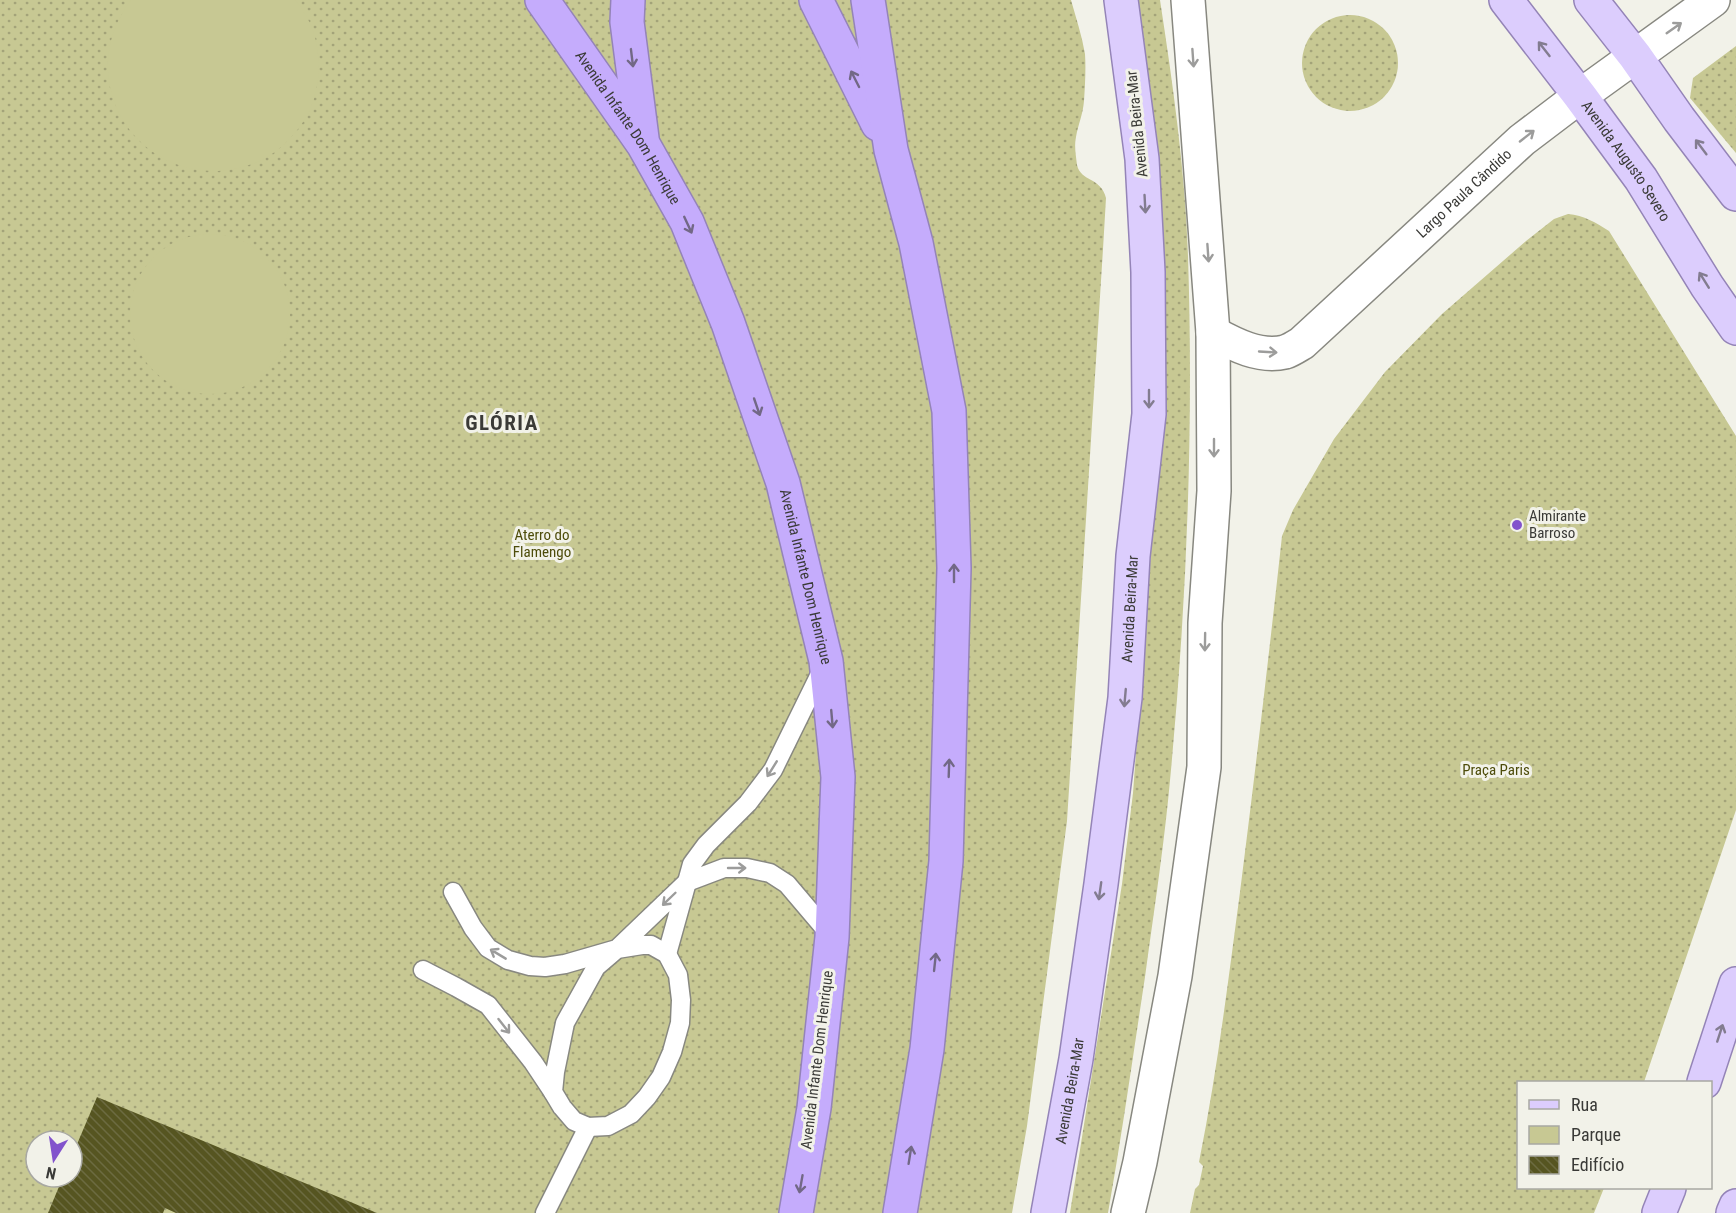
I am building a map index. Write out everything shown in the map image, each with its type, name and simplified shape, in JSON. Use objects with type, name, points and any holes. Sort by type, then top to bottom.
[{"type":"highway","name":"Avenida Infante Dom Henrique","points":[[542,0],[643,144],[687,222],[728,323],[783,483],[826,661],[837,777],[832,937],[814,1108],[796,1213]]},
{"type":"highway","points":[[628,0],[627,22],[643,144]]},
{"type":"highway","points":[[816,0],[891,150]]},
{"type":"highway","points":[[868,0],[891,150],[916,243],[949,411],[954,568],[946,861],[927,1049],[900,1213]]},
{"type":"main road","name":"Avenida Beira-Mar","points":[[1048,1213],[1076,1059],[1125,698],[1133,556],[1149,414],[1148,272],[1142,159],[1121,0]]},
{"type":"main road","points":[[1128,1213],[1140,1162],[1175,976],[1204,767],[1205,623],[1214,491],[1213,333],[1188,0]]},
{"type":"main road","name":"Avenida Augusto Severo","points":[[1506,0],[1641,179],[1736,328]]},
{"type":"main road","points":[[1591,0],[1736,194]]},
{"type":"main road","name":"Largo Paula Cândido","points":[[1213,333],[1240,347],[1266,353],[1287,352],[1302,343],[1522,140],[1713,0]]},
{"type":"main road","points":[[1705,1081],[1736,984]]},
{"type":"main road","points":[[1659,1213],[1669,1189]]},
{"type":"main road","points":[[1733,1213],[1736,1206]]},
{"type":"lane","points":[[667,954],[692,864],[706,845],[748,803],[772,770],[826,661]]},
{"type":"lane","points":[[553,1092],[565,1023],[596,967],[687,882],[724,868],[747,868],[770,873],[787,884],[832,937]]},
{"type":"lane","points":[[423,970],[488,1005],[533,1062],[562,1107],[574,1121],[588,1127],[608,1126],[631,1114],[661,1077],[672,1052],[680,1023],[681,1000],[678,975],[667,954],[651,945],[642,945],[545,967],[530,966],[508,960],[488,948],[473,928],[453,891]]},
{"type":"lane","points":[[545,1213],[588,1127]]},
{"type":"green space","name":"Aterro do Flamengo","points":[[0,0],[1071,0],[1085,54],[1083,106],[1075,140],[1077,165],[1083,174],[1100,186],[1106,198],[1067,821],[1027,1126],[1012,1213],[0,1213]]},
{"type":"green space","points":[[131,0],[295,0],[309,20],[313,31],[319,66],[314,98],[308,114],[293,135],[267,157],[235,169],[218,171],[186,167],[158,155],[136,137],[119,114],[110,87],[108,58],[115,28]]},
{"type":"green space","points":[[1129,0],[1160,0],[1181,160],[1190,324],[1189,461],[1184,597],[1163,845],[1108,1213],[1070,1213],[1122,884],[1133,793],[1157,442]]},
{"type":"green space","points":[[1350,15],[1368,19],[1384,29],[1394,45],[1398,63],[1394,81],[1384,97],[1368,107],[1350,111],[1332,107],[1316,97],[1306,81],[1302,63],[1306,45],[1316,29],[1332,19]]},
{"type":"green space","points":[[1736,46],[1736,153],[1690,98],[1693,78]]},
{"type":"green space","name":"Praça Paris","points":[[1568,214],[1574,215],[1595,222],[1609,231],[1736,436],[1736,810],[1644,1081],[1517,1081],[1517,1189],[1604,1189],[1594,1213],[1190,1213],[1203,1166],[1199,1162],[1226,994],[1282,536],[1293,510],[1334,439],[1385,372],[1442,314],[1554,219]]},
{"type":"green space","points":[[210,234],[226,235],[241,240],[267,257],[284,283],[289,298],[289,330],[284,345],[267,371],[241,388],[226,393],[210,394],[194,393],[179,388],[153,371],[136,345],[131,330],[130,314],[131,298],[136,283],[153,257],[179,240],[194,235]]},
{"type":"building","points":[[97,1097],[377,1213],[176,1213],[165,1208],[163,1213],[48,1213],[58,1189],[84,1189],[83,1129]]},
{"type":"place","name":"Almirante Barroso","points":[[1517,525]]},
{"type":"district","name":"GLÓRIA","points":[[502,423]]}]
